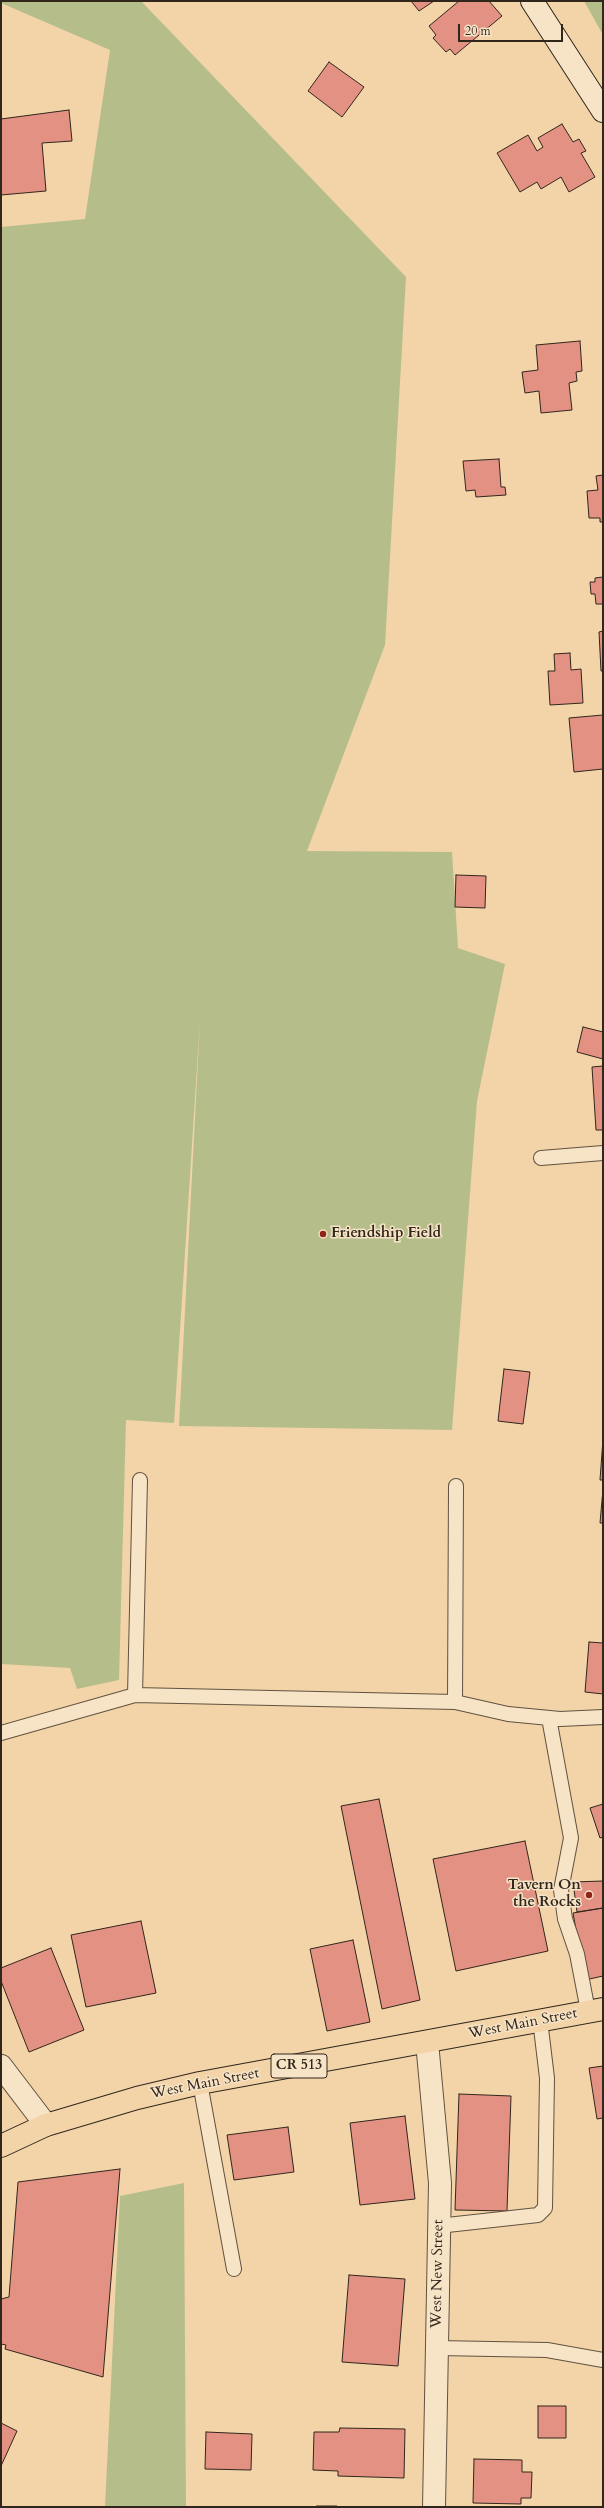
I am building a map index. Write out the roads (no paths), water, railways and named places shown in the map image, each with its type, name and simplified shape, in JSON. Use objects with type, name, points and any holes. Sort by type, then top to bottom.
[{"type":"main road","name":"West Main Street","points":[[1,2146],[46,2126],[137,2098],[200,2083],[596,2010]]},
{"type":"street","points":[[532,1],[603,111]]},
{"type":"street","name":"West New Street","points":[[427,2042],[440,2183],[438,2226],[434,2507]]},
{"type":"street","points":[[1,2066],[46,2126]]},
{"type":"lane","points":[[542,1158],[603,1153]]},
{"type":"lane","points":[[135,1695],[140,1480]]},
{"type":"lane","points":[[455,1702],[456,1486]]},
{"type":"lane","points":[[1,1733],[135,1695],[455,1702],[508,1714],[549,1718],[603,1717]]},
{"type":"lane","points":[[549,1718],[571,1838],[561,1890],[565,1919],[596,2010]]},
{"type":"lane","points":[[438,2226],[538,2215],[545,2208],[547,2078],[540,2020]]},
{"type":"lane","points":[[200,2083],[234,2269]]},
{"type":"lane","points":[[437,2348],[547,2350],[603,2360]]},
{"type":"place","name":"Friendship Field","points":[[323,1234]]},
{"type":"place","name":"Tavern On the Rocks","points":[[589,1895]]}]
